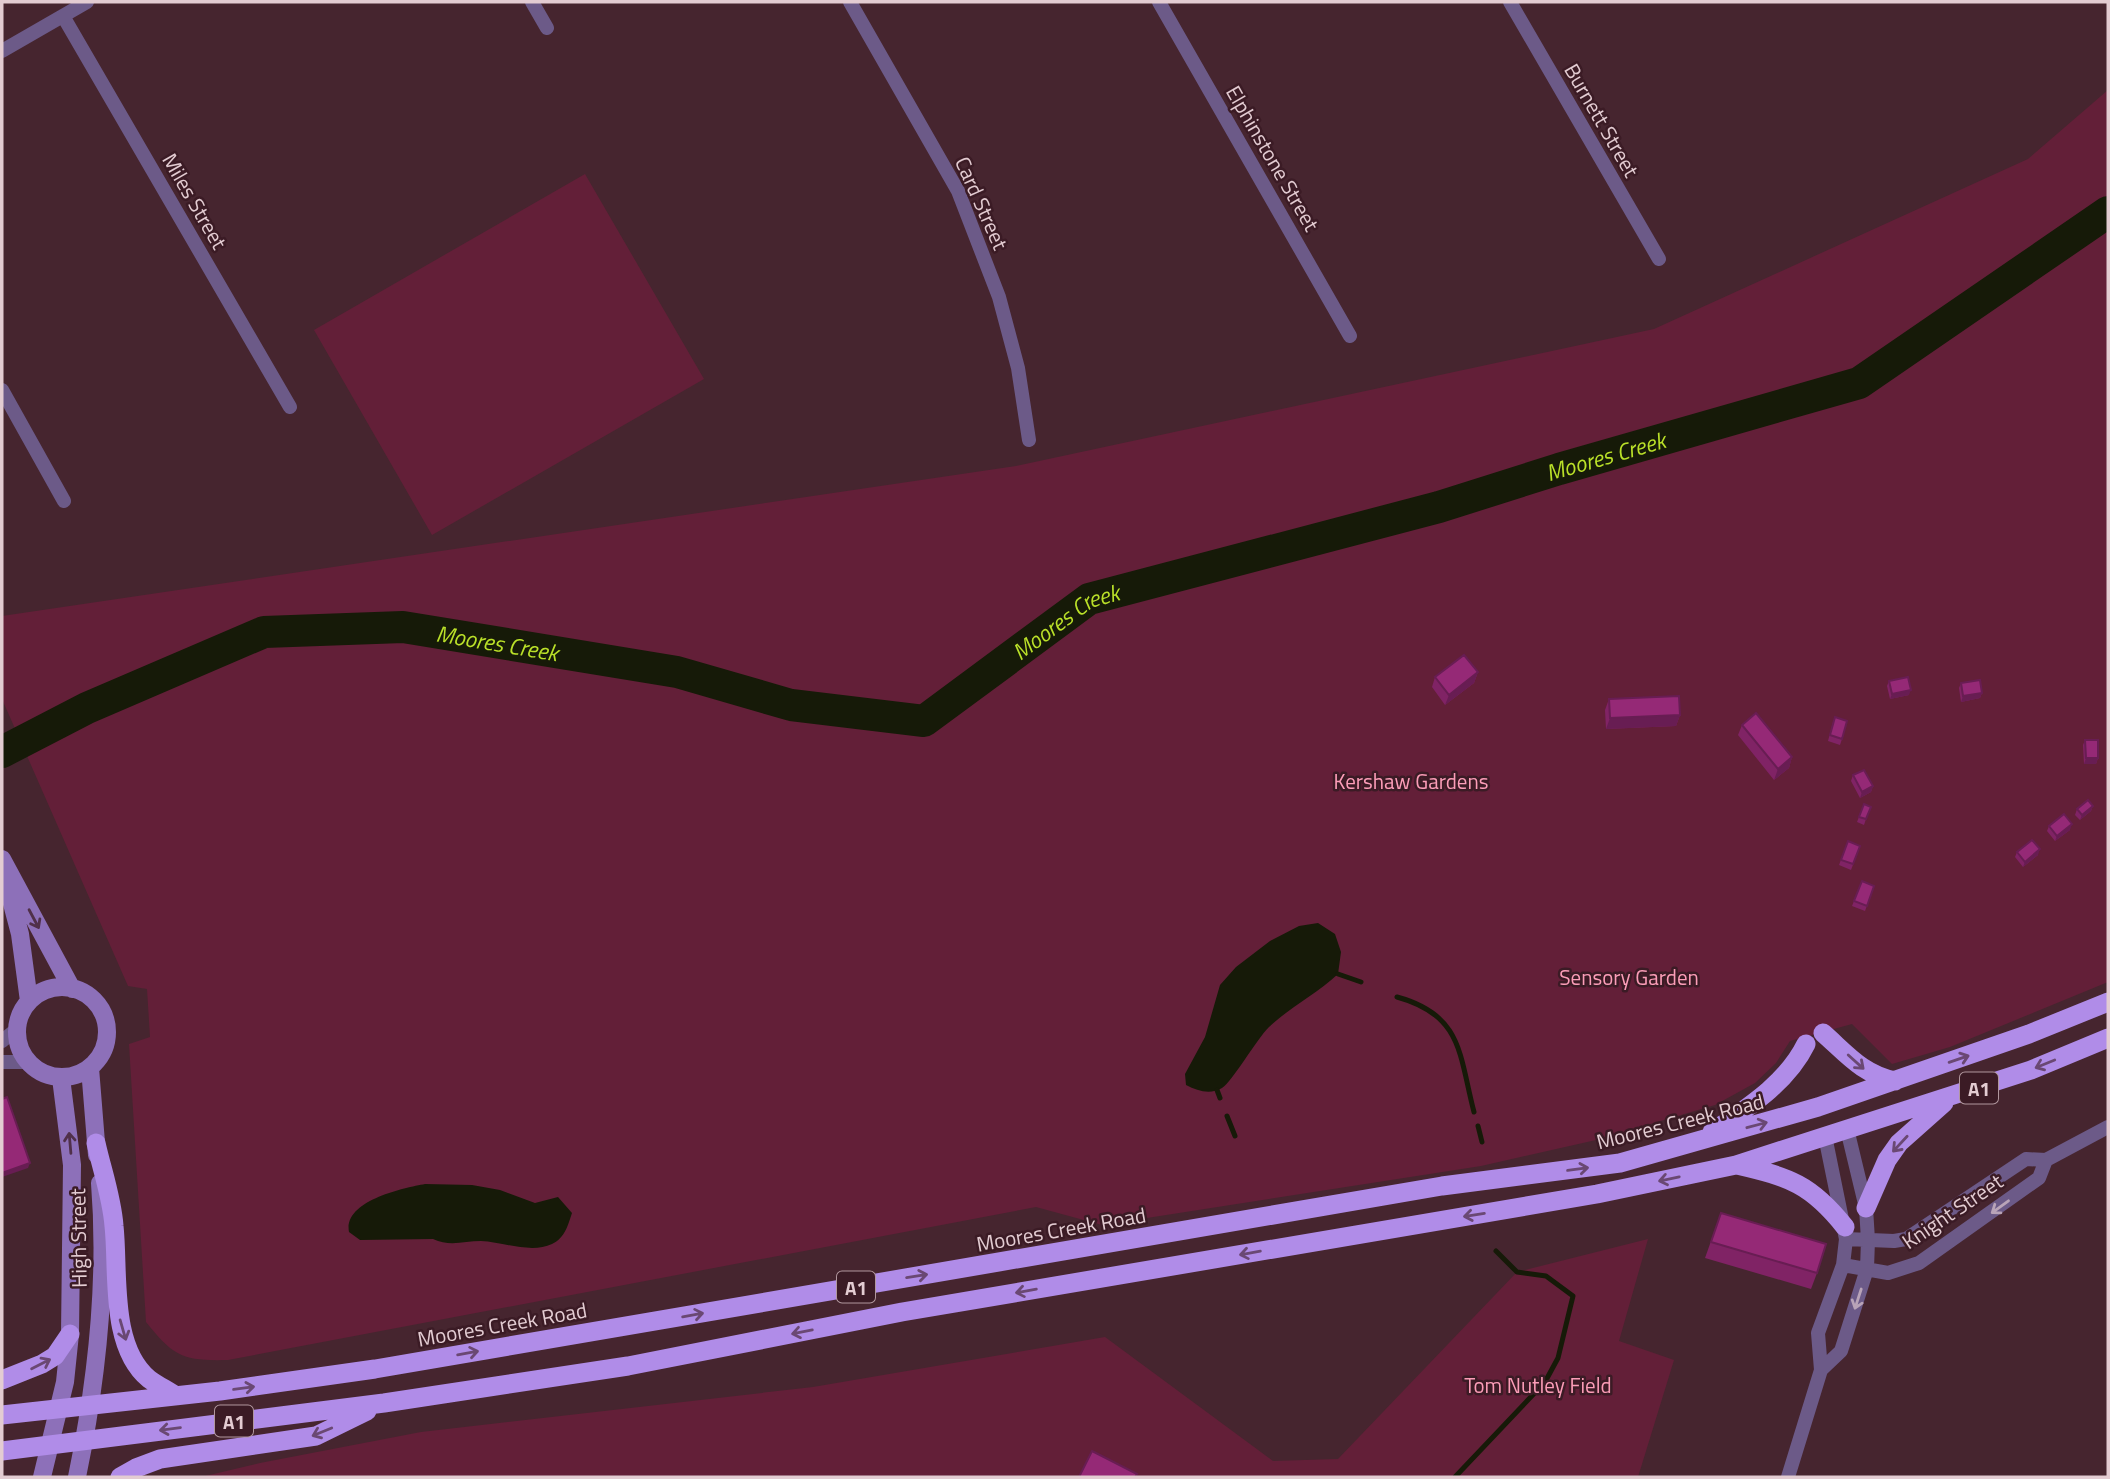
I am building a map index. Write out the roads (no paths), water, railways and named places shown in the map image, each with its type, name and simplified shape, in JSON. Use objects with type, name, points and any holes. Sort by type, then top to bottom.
[{"type":"highway","name":"Moores Creek Road","points":[[2,1415],[90,1407],[375,1369],[1442,1186],[1620,1163],[1818,1107],[2029,1034],[2108,1002]]},
{"type":"highway","points":[[1823,1033],[1865,1071],[1875,1077],[1895,1081]]},
{"type":"highway","name":"A1","points":[[2,1451],[384,1403],[628,1366],[915,1310],[1597,1194],[1736,1165],[2031,1070],[2108,1038]]},
{"type":"highway","points":[[1700,1141],[1781,1079],[1797,1061],[1806,1044]]},
{"type":"highway","points":[[1866,1208],[1887,1160],[1899,1143],[1950,1097]]},
{"type":"highway","name":"Knight Street","points":[[1839,1100],[1847,1129]]},
{"type":"highway","points":[[1818,1107],[1825,1136]]},
{"type":"highway","points":[[96,1143],[114,1225],[116,1295],[121,1329],[137,1366],[148,1378],[176,1396]]},
{"type":"highway","points":[[1736,1165],[1767,1172],[1807,1188],[1831,1209],[1846,1233]]},
{"type":"highway","points":[[2,1380],[55,1356],[70,1334]]},
{"type":"highway","points":[[120,1477],[160,1459],[316,1436],[384,1403]]},
{"type":"main road","points":[[2,859],[72,989]]},
{"type":"main road","points":[[2,867],[20,934],[29,1001]]},
{"type":"main road","points":[[57,988],[72,989],[94,1001],[107,1026],[105,1048],[90,1068],[61,1078],[37,1070],[28,1062],[18,1041],[17,1029],[29,1001],[42,992],[57,988]]},
{"type":"main road","name":"High Street","points":[[77,1477],[96,1379],[102,1296],[102,1217],[90,1068]]},
{"type":"main road","name":"High Street","points":[[42,1477],[65,1382],[70,1334],[72,1165],[61,1078]]},
{"type":"street","points":[[2,51],[87,2]]},
{"type":"street","points":[[532,2],[547,28]]},
{"type":"street","name":"Card Street","points":[[850,2],[958,191],[999,297],[1018,368],[1029,440]]},
{"type":"street","name":"Elphinstone Street","points":[[1159,2],[1350,336]]},
{"type":"street","name":"Burnett Street","points":[[1510,2],[1659,259]]},
{"type":"street","name":"Miles Street","points":[[63,16],[290,407]]},
{"type":"street","points":[[2,390],[64,501]]},
{"type":"street","points":[[2,1041],[17,1029]]},
{"type":"street","points":[[2,1062],[28,1062]]},
{"type":"street","name":"Knight Street","points":[[1846,1233],[1868,1240],[1906,1239],[2026,1159],[2046,1160],[2108,1127]]},
{"type":"street","name":"Knight Street","points":[[1821,1370],[1841,1351],[1867,1269],[1866,1208],[1847,1129]]},
{"type":"street","name":"Knight Street","points":[[1788,1477],[1821,1370],[1818,1333],[1843,1265],[1846,1233],[1825,1136]]},
{"type":"street","name":"Knight Street","points":[[1843,1265],[1888,1273],[1919,1263],[2039,1178],[2046,1160]]},
{"type":"waterway","name":"Moores Creek","points":[[2,752],[87,708],[264,632],[403,627],[677,672],[791,705],[924,721],[1089,599],[1439,507],[1559,469],[1859,383],[2108,212]]},
{"type":"waterway","points":[[1338,974],[1361,982]]},
{"type":"waterway","points":[[1397,997],[1419,1005],[1446,1026],[1460,1055],[1474,1112]]},
{"type":"waterway","points":[[1217,1090],[1220,1098]]},
{"type":"waterway","points":[[1227,1116],[1235,1136]]},
{"type":"waterway","points":[[1478,1126],[1482,1142]]},
{"type":"waterway","points":[[1455,1477],[1545,1382],[1558,1358],[1573,1296],[1546,1276],[1517,1272],[1496,1251]]},
{"type":"park label","name":"Kershaw Gardens","points":[[1411,781]]},
{"type":"park label","name":"Sensory Garden","points":[[1629,977]]},
{"type":"park label","name":"Tom Nutley Field","points":[[1538,1385]]}]
